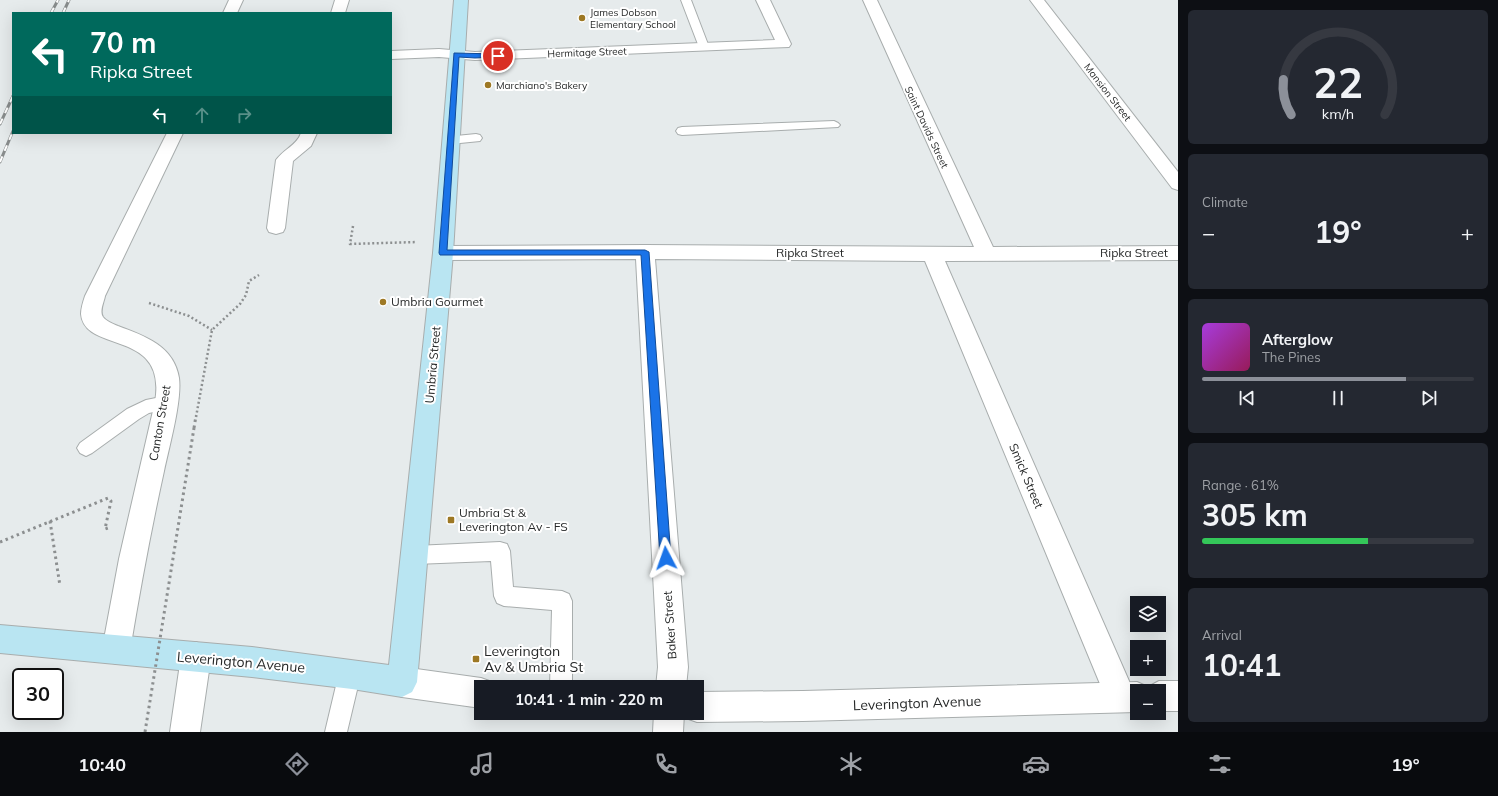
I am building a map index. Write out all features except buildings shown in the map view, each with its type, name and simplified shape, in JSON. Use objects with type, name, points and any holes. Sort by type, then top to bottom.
[{"type":"main road","name":"Umbria Street","points":[[402,682],[443,253],[461,0]]},
{"type":"main road","name":"Leverington Avenue","points":[[0,639],[350,673],[402,682]]},
{"type":"street","points":[[230,12],[236,0]]},
{"type":"street","points":[[338,12],[342,0]]},
{"type":"street","name":"Hermitage Street","points":[[392,54],[439,52],[475,56],[784,44],[763,0]]},
{"type":"street","name":"Saint Davids Street","points":[[870,0],[926,127],[986,253]]},
{"type":"street","name":"Mansion Street","points":[[1037,0],[1178,184]]},
{"type":"street","name":"Canton Street","points":[[116,650],[124,601],[166,403],[168,380],[165,368],[159,358],[150,349],[139,341],[97,325],[92,316],[91,309],[95,296],[175,134]]},
{"type":"street","points":[[276,228],[285,160],[289,155],[302,148],[309,134]]},
{"type":"street","name":"Baker Street","points":[[645,252],[673,667],[672,680]]},
{"type":"street","name":"Ripka Street","points":[[443,253],[1178,253]]},
{"type":"street","name":"Smick Street","points":[[932,254],[1129,697]]},
{"type":"street","points":[[185,732],[196,658]]},
{"type":"street","name":"Leverington Avenue","points":[[402,682],[474,692]]},
{"type":"street","points":[[1166,696],[1178,696]]},
{"type":"street","name":"Leverington Avenue","points":[[704,707],[803,706],[1129,697]]},
{"type":"street","points":[[668,732],[669,720]]},
{"type":"lane","points":[[686,0],[704,47]]},
{"type":"lane","points":[[682,131],[834,125]]},
{"type":"lane","points":[[450,140],[476,138]]},
{"type":"lane","points":[[86,448],[133,414],[146,407],[166,403]]},
{"type":"lane","points":[[415,555],[500,551],[504,596],[562,601],[561,680]]},
{"type":"lane","points":[[336,732],[350,673]]},
{"type":"path","points":[[353,226],[350,244],[417,242]]},
{"type":"path","points":[[145,732],[194,428],[212,330],[240,304],[246,295],[249,281],[259,275]]},
{"type":"path","points":[[149,303],[189,316],[212,330]]},
{"type":"path","points":[[0,542],[108,498],[111,501],[106,525]]},
{"type":"path","points":[[50,521],[60,586]]},
{"type":"railway","points":[[52,12],[58,0]]},
{"type":"railway","points":[[63,12],[69,0]]},
{"type":"railway","points":[[0,124],[12,98]]},
{"type":"railway","points":[[0,162],[12,133]]},
{"type":"place","name":"James Dobson Elementary School","points":[[582,18]]},
{"type":"place","name":"Marchiano's Bakery","points":[[488,85]]},
{"type":"place","name":"Umbria Gourmet","points":[[383,302]]},
{"type":"place","name":"Umbria St & Leverington Av - FS","points":[[451,520]]},
{"type":"place","name":"Leverington Av & Umbria St","points":[[476,659]]},
{"type":"route","points":[[498,56],[466,56],[456,54],[443,253],[645,252],[666,558]]}]
